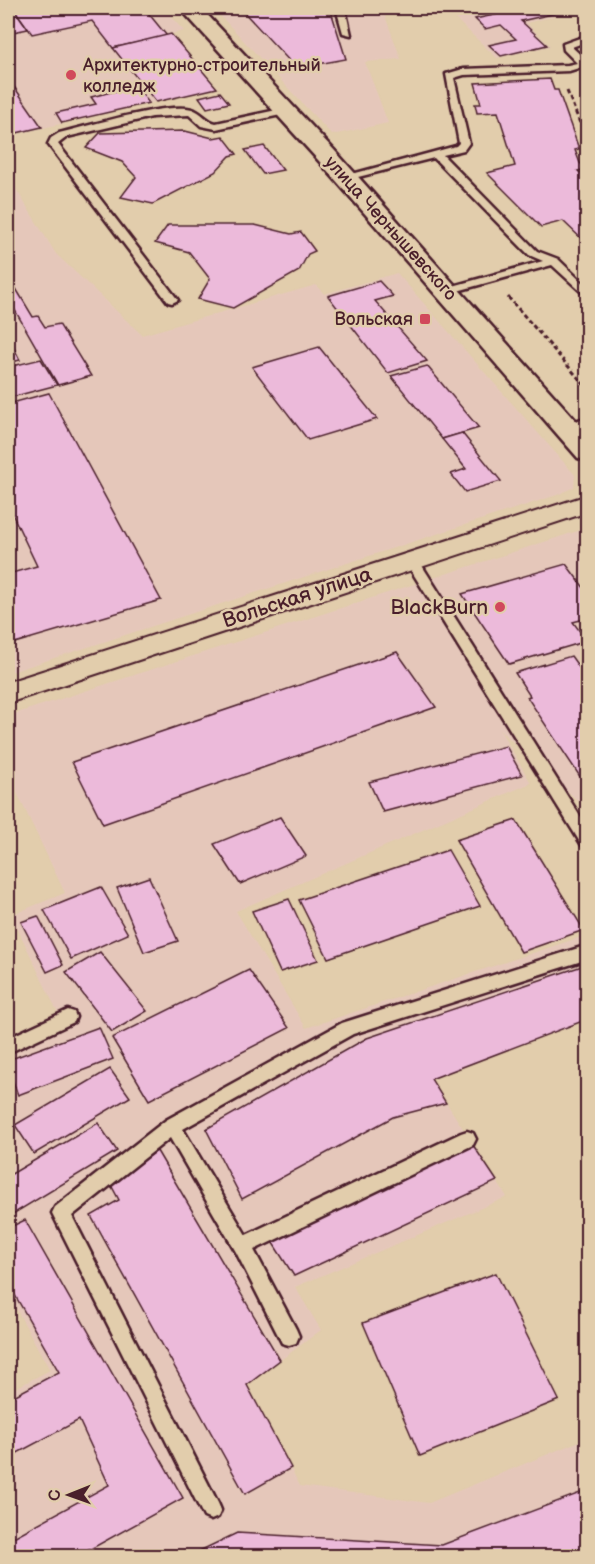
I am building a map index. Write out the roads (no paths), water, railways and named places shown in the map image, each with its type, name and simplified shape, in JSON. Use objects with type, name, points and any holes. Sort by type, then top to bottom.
[{"type":"main road","name":"улица Чернышевского","points":[[190,8],[346,177],[447,291],[577,424],[588,452]]},
{"type":"street","name":"Вольская улица","points":[[8,693],[411,559],[588,503]]},
{"type":"lane","points":[[340,8],[348,33]]},
{"type":"lane","points":[[585,66],[567,48],[568,44],[588,38]]},
{"type":"lane","points":[[346,177],[460,148],[464,143],[449,76],[463,72],[585,66]]},
{"type":"lane","points":[[172,300],[53,144],[55,140],[63,135],[152,114],[191,112],[205,124],[216,126],[286,111]]},
{"type":"lane","points":[[436,154],[533,253],[554,261],[588,295]]},
{"type":"lane","points":[[447,291],[554,261]]},
{"type":"lane","points":[[411,559],[588,843]]},
{"type":"lane","points":[[211,1510],[61,1213],[172,1126],[348,1028],[588,952]]},
{"type":"lane","points":[[8,1046],[68,1017]]},
{"type":"lane","points":[[172,1126],[242,1246],[289,1336]]},
{"type":"lane","points":[[242,1246],[467,1139]]},
{"type":"place","name":"Архитектурно-строительный колледж","points":[[71,75]]},
{"type":"place","name":"Вольская","points":[[425,319]]},
{"type":"place","name":"BlackBurn","points":[[500,607]]}]
